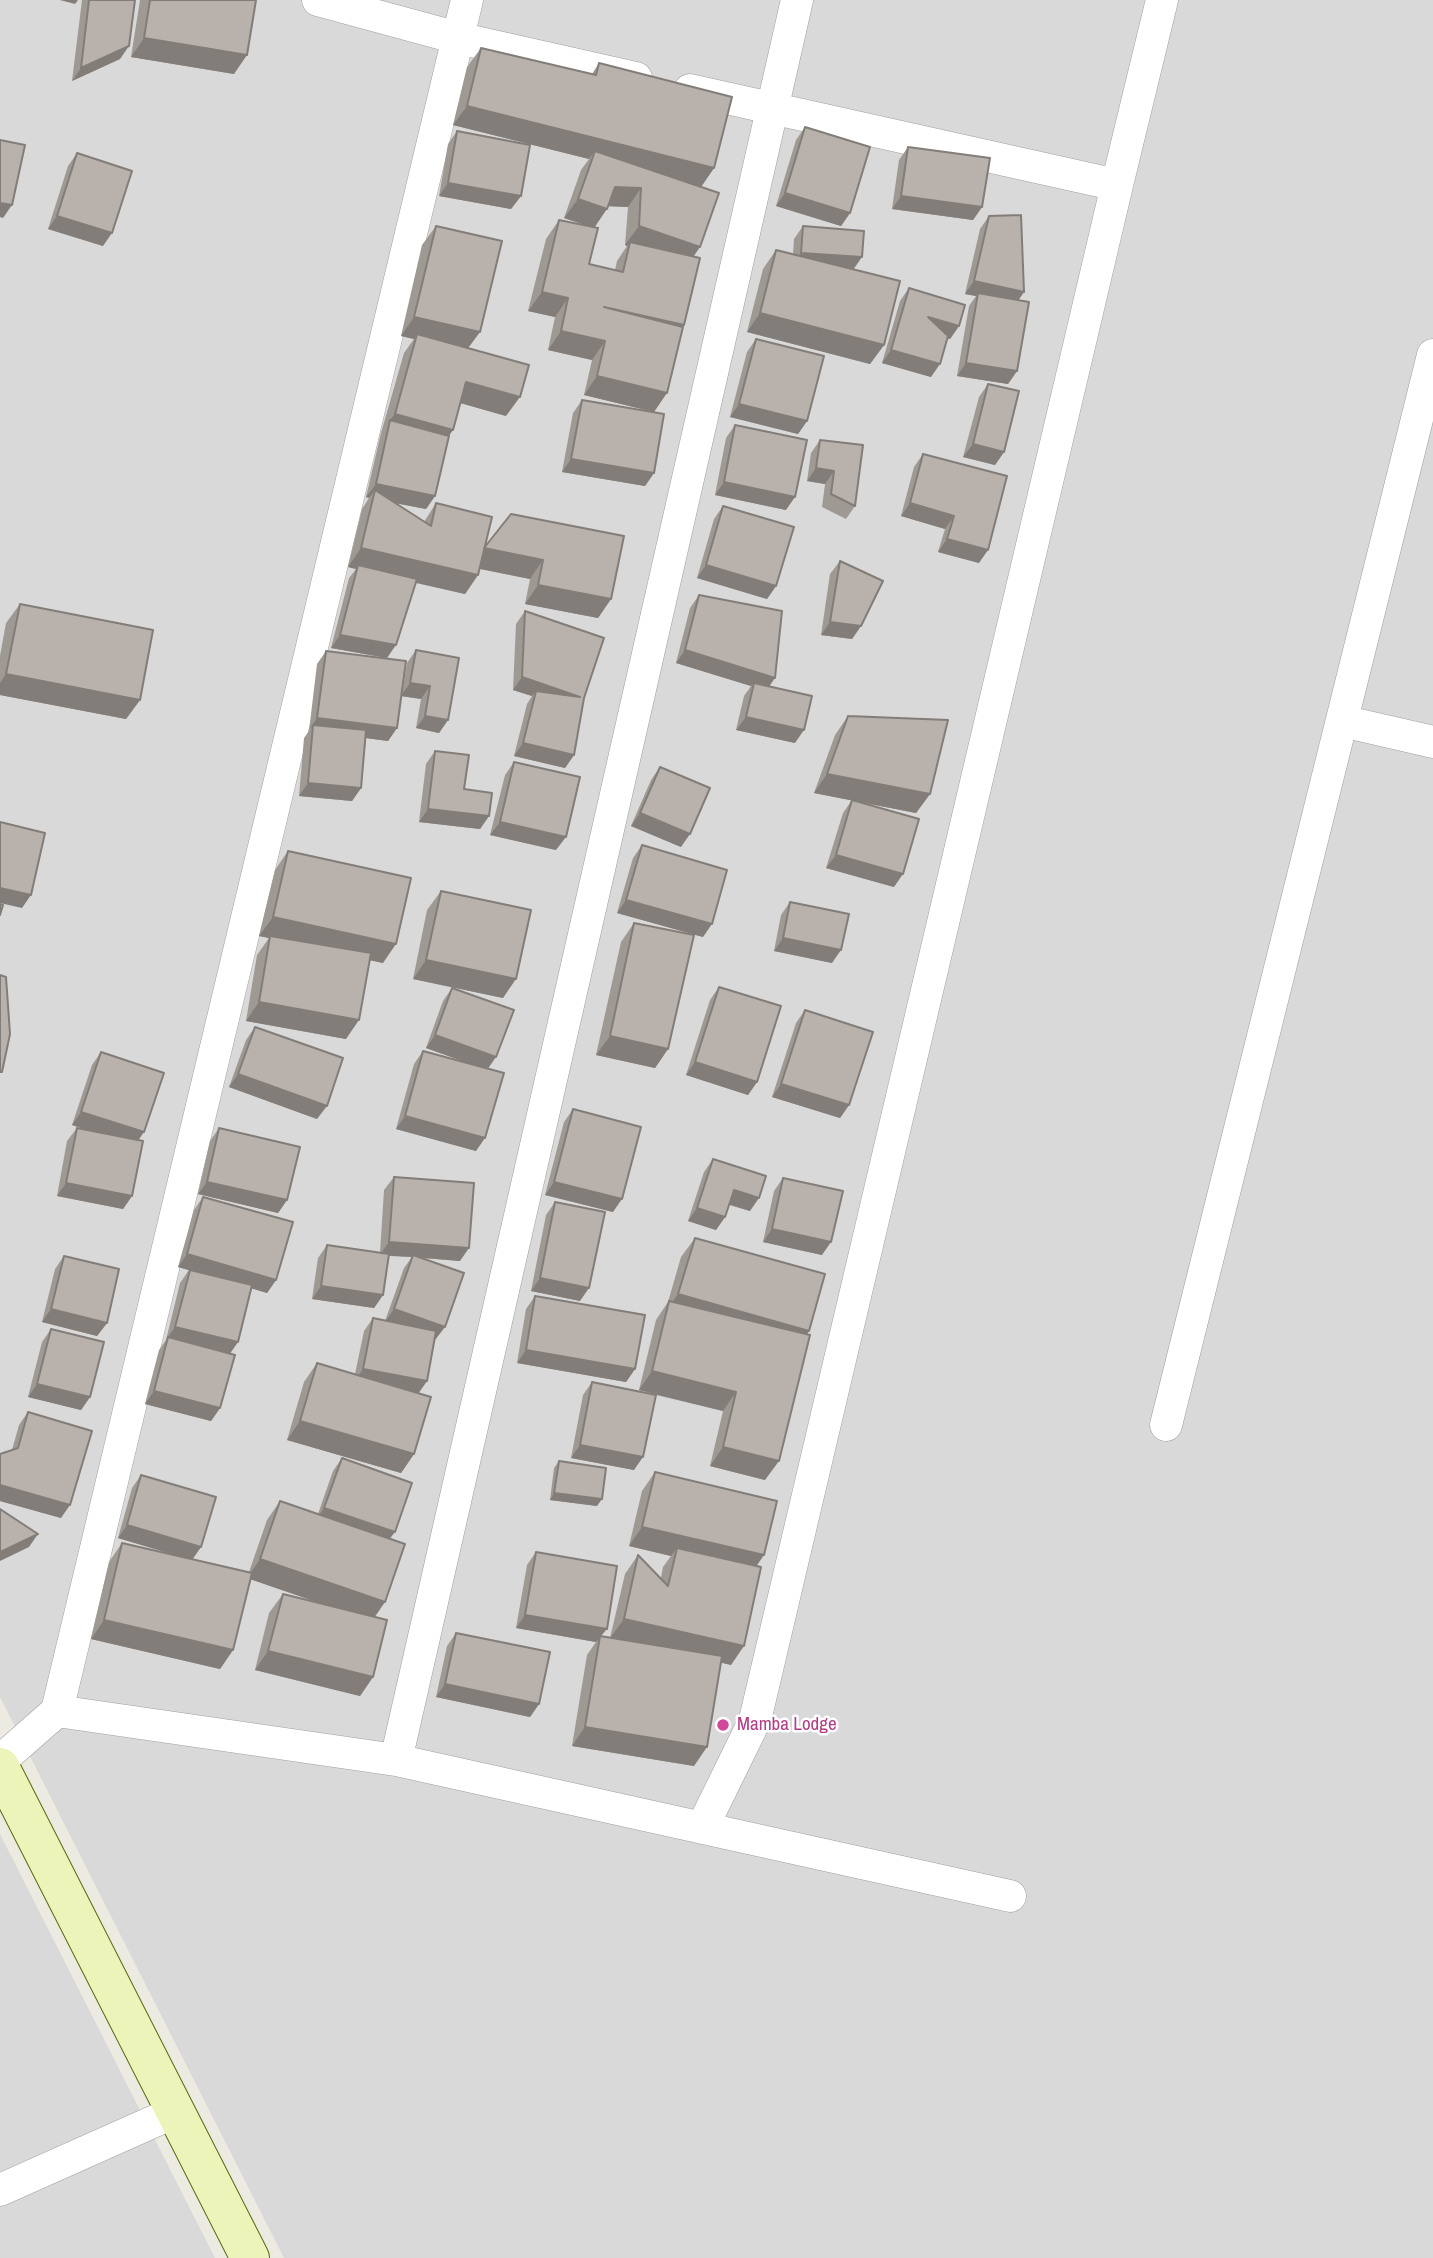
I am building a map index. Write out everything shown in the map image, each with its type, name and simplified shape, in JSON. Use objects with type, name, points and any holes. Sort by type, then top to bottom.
[{"type":"main road","points":[[0,1767],[10,1812],[175,2112],[250,2258]]},
{"type":"street","points":[[318,0],[458,38],[1117,185]]},
{"type":"street","points":[[0,1761],[57,1711],[467,0]]},
{"type":"street","points":[[396,1760],[797,0]]},
{"type":"street","points":[[702,1828],[755,1720],[1162,0]]},
{"type":"street","points":[[1167,1425],[1433,355]]},
{"type":"street","points":[[1342,722],[1433,742]]},
{"type":"street","points":[[57,1711],[396,1760],[1010,1896]]},
{"type":"street","points":[[0,2190],[175,2112]]},
{"type":"shaded area","points":[[0,0],[1433,0],[1433,2258],[284,2258],[0,1697]]},
{"type":"shaded area","points":[[0,1834],[148,2126],[215,2258],[0,2258]]},
{"type":"building","points":[[89,0],[135,0],[129,46],[81,68]]},
{"type":"building","points":[[150,0],[256,0],[247,55],[144,38]]},
{"type":"building","points":[[481,48],[596,75],[599,63],[732,97],[714,168],[467,106]]},
{"type":"building","points":[[805,127],[870,147],[850,213],[785,193]]},
{"type":"building","points":[[457,131],[530,145],[521,196],[448,183]]},
{"type":"building","points":[[0,140],[25,145],[12,205],[0,203]]},
{"type":"building","points":[[908,147],[990,158],[982,207],[901,196]]},
{"type":"building","points":[[595,151],[719,193],[700,247],[639,226],[641,188],[615,187],[607,209],[578,199]]},
{"type":"building","points":[[77,153],[132,171],[112,233],[57,216]]},
{"type":"building","points":[[1021,215],[1024,292],[974,281],[989,216]]},
{"type":"building","points":[[559,220],[598,228],[589,264],[623,272],[630,242],[700,258],[684,325],[604,307],[683,327],[667,393],[597,376],[605,341],[561,331],[568,298],[542,292]]},
{"type":"building","points":[[436,226],[502,241],[480,332],[414,317]]},
{"type":"building","points":[[803,226],[864,231],[862,257],[801,253]]},
{"type":"building","points":[[776,250],[900,281],[884,345],[760,313]]},
{"type":"building","points":[[909,288],[965,305],[959,326],[928,317],[948,336],[940,364],[891,350]]},
{"type":"building","points":[[978,293],[1029,302],[1017,371],[966,363]]},
{"type":"building","points":[[417,334],[529,365],[520,397],[466,382],[453,430],[395,414]]},
{"type":"building","points":[[756,339],[824,356],[807,421],[739,404]]},
{"type":"building","points":[[988,384],[1019,391],[1004,452],[973,444]]},
{"type":"building","points":[[582,400],[664,414],[654,473],[571,459]]},
{"type":"building","points":[[390,420],[449,436],[435,496],[376,484]]},
{"type":"building","points":[[735,425],[807,440],[795,497],[724,482]]},
{"type":"building","points":[[820,440],[863,445],[855,506],[831,494],[834,471],[816,468]]},
{"type":"building","points":[[923,454],[1007,476],[988,550],[947,539],[954,516],[910,503]]},
{"type":"building","points":[[375,490],[431,526],[436,503],[492,517],[478,575],[361,548]]},
{"type":"building","points":[[723,506],[794,527],[776,586],[706,565]]},
{"type":"building","points":[[511,514],[624,536],[611,599],[538,585],[543,560],[484,548]]},
{"type":"building","points":[[840,561],[883,581],[861,626],[830,622]]},
{"type":"building","points":[[358,565],[417,579],[396,645],[340,635]]},
{"type":"building","points":[[699,595],[782,611],[775,678],[685,650]]},
{"type":"building","points":[[20,604],[153,630],[140,700],[6,674]]},
{"type":"building","points":[[525,611],[604,638],[584,698],[574,755],[523,743],[536,691],[580,697],[522,677]]},
{"type":"building","points":[[416,650],[459,658],[448,720],[425,716],[430,686],[410,683]]},
{"type":"building","points":[[326,651],[406,661],[397,728],[317,718]]},
{"type":"building","points":[[754,683],[812,696],[804,730],[746,717]]},
{"type":"building","points":[[848,716],[948,720],[930,794],[827,774]]},
{"type":"building","points":[[313,725],[366,730],[361,788],[308,783]]},
{"type":"building","points":[[435,751],[469,755],[464,789],[492,793],[489,816],[428,809]]},
{"type":"building","points":[[514,762],[580,777],[566,837],[500,822]]},
{"type":"building","points":[[660,767],[710,788],[690,834],[640,813]]},
{"type":"building","points":[[852,800],[919,819],[903,874],[836,855]]},
{"type":"building","points":[[0,822],[45,833],[31,895],[0,888]]},
{"type":"building","points":[[642,845],[727,870],[712,924],[626,900]]},
{"type":"building","points":[[288,851],[411,878],[396,944],[273,917]]},
{"type":"building","points":[[441,891],[531,910],[516,979],[426,960]]},
{"type":"building","points":[[790,902],[849,914],[841,950],[783,938]]},
{"type":"building","points":[[634,923],[694,935],[668,1049],[610,1036]]},
{"type":"building","points":[[270,936],[371,953],[359,1020],[259,1002]]},
{"type":"building","points":[[0,975],[6,977],[10,1034],[2,1072],[0,1072]]},
{"type":"building","points":[[719,987],[781,1006],[757,1082],[695,1062]]},
{"type":"building","points":[[452,988],[514,1010],[496,1057],[435,1035]]},
{"type":"building","points":[[805,1010],[873,1032],[849,1105],[781,1084]]},
{"type":"building","points":[[255,1027],[343,1058],[327,1106],[238,1074]]},
{"type":"building","points":[[423,1051],[504,1073],[485,1138],[405,1116]]},
{"type":"building","points":[[101,1052],[164,1073],[144,1132],[81,1112]]},
{"type":"building","points":[[573,1109],[641,1127],[622,1199],[554,1182]]},
{"type":"building","points":[[77,1128],[143,1141],[132,1196],[66,1183]]},
{"type":"building","points":[[219,1128],[300,1147],[287,1200],[207,1182]]},
{"type":"building","points":[[713,1159],[766,1176],[759,1198],[734,1190],[725,1217],[697,1208]]},
{"type":"building","points":[[394,1177],[474,1183],[469,1248],[389,1242]]},
{"type":"building","points":[[783,1178],[843,1191],[831,1242],[772,1229]]},
{"type":"building","points":[[203,1197],[293,1222],[276,1280],[187,1254]]},
{"type":"building","points":[[555,1202],[605,1212],[589,1288],[540,1278]]},
{"type":"building","points":[[695,1238],[825,1274],[809,1331],[678,1294]]},
{"type":"building","points":[[327,1245],[389,1254],[383,1295],[321,1286]]},
{"type":"building","points":[[413,1255],[464,1273],[445,1327],[394,1309]]},
{"type":"building","points":[[64,1256],[119,1269],[107,1323],[51,1309]]},
{"type":"building","points":[[190,1270],[252,1285],[238,1342],[175,1327]]},
{"type":"building","points":[[535,1296],[645,1315],[635,1369],[526,1350]]},
{"type":"building","points":[[669,1301],[810,1335],[779,1461],[723,1447],[736,1392],[652,1371]]},
{"type":"building","points":[[373,1318],[436,1331],[427,1381],[363,1369]]},
{"type":"building","points":[[51,1329],[104,1342],[90,1397],[37,1384]]},
{"type":"building","points":[[168,1337],[235,1355],[220,1408],[154,1391]]},
{"type":"building","points":[[317,1363],[431,1397],[414,1454],[300,1421]]},
{"type":"building","points":[[592,1382],[656,1395],[643,1457],[580,1445]]},
{"type":"building","points":[[28,1412],[92,1431],[70,1505],[0,1485],[0,1454],[18,1448]]},
{"type":"building","points":[[342,1458],[412,1483],[395,1532],[324,1508]]},
{"type":"building","points":[[559,1461],[606,1468],[602,1499],[554,1493]]},
{"type":"building","points":[[655,1472],[777,1501],[764,1555],[642,1527]]},
{"type":"building","points":[[141,1475],[216,1497],[201,1547],[127,1525]]},
{"type":"building","points":[[280,1501],[405,1544],[385,1602],[260,1559]]},
{"type":"building","points":[[0,1509],[38,1534],[0,1552]]},
{"type":"building","points":[[122,1543],[252,1573],[233,1650],[104,1620]]},
{"type":"building","points":[[677,1548],[761,1567],[744,1646],[624,1619],[638,1555],[668,1586]]},
{"type":"building","points":[[536,1552],[617,1566],[607,1629],[525,1615]]},
{"type":"building","points":[[283,1594],[387,1620],[373,1677],[268,1651]]},
{"type":"building","points":[[456,1633],[550,1652],[539,1704],[445,1684]]},
{"type":"building","points":[[600,1636],[722,1656],[707,1747],[585,1727]]},
{"type":"place","name":"Mamba Lodge","points":[[723,1725]]}]
